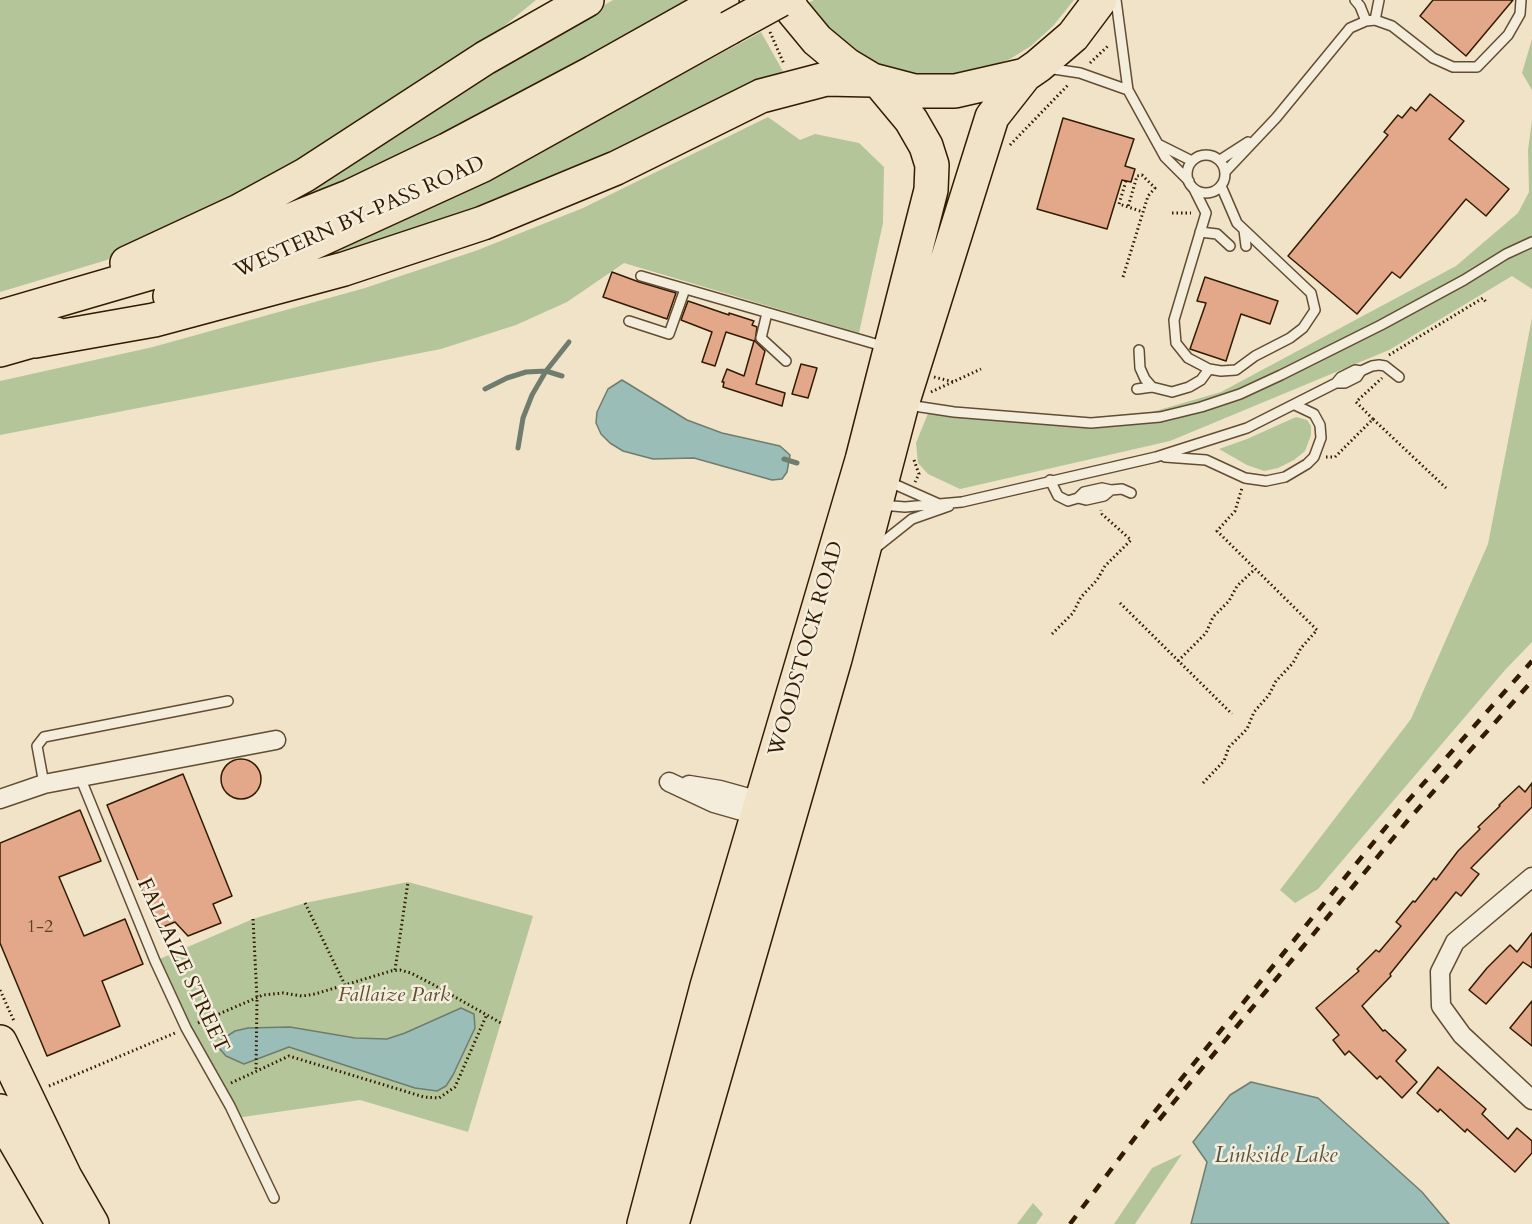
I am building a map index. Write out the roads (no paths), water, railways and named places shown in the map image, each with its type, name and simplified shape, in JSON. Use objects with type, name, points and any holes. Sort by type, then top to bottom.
[{"type":"highway","points":[[485,58],[556,0]]},
{"type":"highway","points":[[15,313],[239,211],[305,175],[485,58],[587,0]]},
{"type":"highway","points":[[601,85],[725,14],[780,0]]},
{"type":"highway","points":[[787,0],[817,40],[847,65],[877,82]]},
{"type":"highway","points":[[35,341],[154,320],[260,293],[354,266],[483,223],[605,173],[761,96],[826,79],[877,82],[914,91],[956,91],[1032,70],[1074,36],[1100,0]]},
{"type":"highway","name":"WOODSTOCK ROAD","points":[[876,458],[913,400],[993,117],[1032,70]]},
{"type":"highway","name":"WOODSTOCK ROAD","points":[[672,1224],[755,934],[788,715],[863,503],[876,458],[890,349],[931,190],[932,165],[927,146],[911,120],[877,82]]},
{"type":"highway","name":"WESTERN BY-PASS ROAD","points":[[15,313],[178,265],[351,196],[447,150],[601,85]]},
{"type":"highway","name":"WESTERN BY-PASS ROAD","points":[[0,350],[35,341],[271,262],[481,166],[601,85]]},
{"type":"highway","name":"WOODSTOCK ROAD","points":[[641,1224],[707,986],[841,637],[860,566],[863,503]]},
{"type":"highway","points":[[0,1042],[65,1178],[92,1224]]},
{"type":"highway","points":[[0,1111],[63,1224]]},
{"type":"street","points":[[0,799],[44,784],[276,740]]},
{"type":"street","points":[[1532,877],[1455,942],[1440,972],[1441,1006],[1462,1035],[1532,1100]]},
{"type":"lane","points":[[1116,0],[1128,90],[1156,142],[1191,185],[1206,213],[1174,320],[1176,344],[1188,358],[1209,369],[1221,371],[1236,370],[1255,356],[1290,338],[1303,328],[1315,310],[1311,292],[1237,223],[1221,186]]},
{"type":"lane","points":[[1355,0],[1370,20]]},
{"type":"lane","points":[[1370,20],[1379,0]]},
{"type":"lane","points":[[1226,172],[1220,160],[1209,155],[1203,155],[1192,161],[1188,171],[1191,185],[1205,193],[1211,193],[1221,186],[1226,172],[1276,118],[1350,28],[1370,20],[1392,26],[1433,58],[1453,67],[1477,68],[1508,35],[1520,14],[1521,0]]},
{"type":"lane","points":[[1032,70],[1080,73],[1128,90]]},
{"type":"lane","points":[[1220,160],[1258,136]]},
{"type":"lane","points":[[1156,142],[1192,161]]},
{"type":"lane","points":[[1244,230],[1246,246]]},
{"type":"lane","points":[[1200,232],[1217,234],[1230,246]]},
{"type":"lane","points":[[913,400],[954,412],[1091,423],[1160,417],[1201,407],[1240,394],[1281,375],[1381,325],[1464,280],[1506,254],[1532,242]]},
{"type":"lane","points":[[641,276],[890,349]]},
{"type":"lane","points":[[629,321],[669,334],[684,288]]},
{"type":"lane","points":[[767,313],[761,338],[786,361]]},
{"type":"lane","points":[[1255,356],[1261,347]]},
{"type":"lane","points":[[1139,350],[1140,368],[1152,387]]},
{"type":"lane","points":[[860,566],[875,548],[912,519],[962,502],[1156,457],[1248,428],[1336,383],[1341,377],[1355,370],[1385,366],[1399,377]]},
{"type":"lane","points":[[1137,388],[1152,387],[1172,392],[1189,387],[1201,380],[1209,369]]},
{"type":"lane","points":[[1156,457],[1206,460],[1245,478],[1276,480],[1298,470],[1314,457],[1321,438],[1320,425],[1314,414],[1295,405]]},
{"type":"lane","points":[[788,715],[791,678],[841,502],[876,458],[894,484],[940,504]]},
{"type":"lane","points":[[1050,480],[1058,496],[1068,501],[1094,489],[1122,489],[1131,493]]},
{"type":"lane","points":[[1078,498],[1086,500],[1097,498],[1111,490]]},
{"type":"lane","points":[[863,503],[905,507],[962,502]]},
{"type":"lane","points":[[839,681],[841,637]]},
{"type":"lane","points":[[755,934],[795,830],[836,692]]},
{"type":"lane","points":[[44,784],[37,746],[44,737],[228,701]]},
{"type":"lane","name":"FALLAIZE STREET","points":[[80,777],[155,961],[186,1028],[220,1088],[274,1198]]},
{"type":"lane","points":[[685,1033],[707,986]]},
{"type":"lane","points":[[641,1224],[638,1216],[660,1124]]},
{"type":"water","points":[[622,380],[687,420],[722,433],[780,446],[790,455],[787,472],[782,479],[772,480],[694,458],[653,459],[623,451],[601,434],[596,423],[597,412],[608,389]]},
{"type":"water","points":[[461,1008],[474,1014],[475,1028],[453,1075],[446,1086],[437,1091],[415,1088],[289,1047],[244,1064],[226,1056],[219,1048],[221,1040],[235,1031],[248,1028],[290,1027],[355,1038],[387,1039]]},
{"type":"water","name":"Linkside Lake","points":[[1251,1082],[1318,1098],[1422,1192],[1449,1224],[1191,1224],[1207,1162],[1193,1142],[1230,1095]]},
{"type":"waterway","points":[[518,448],[523,418],[532,395],[546,371],[569,342]]},
{"type":"waterway","points":[[485,389],[526,372],[546,371],[562,376]]},
{"type":"waterway","points":[[784,459],[797,463]]},
{"type":"railway","points":[[1070,1224],[1152,1115],[1399,811],[1532,661]]},
{"type":"railway","points":[[1159,1120],[1409,819],[1532,681]]},
{"type":"park label","name":"Fallaize Park","points":[[394,996]]}]
